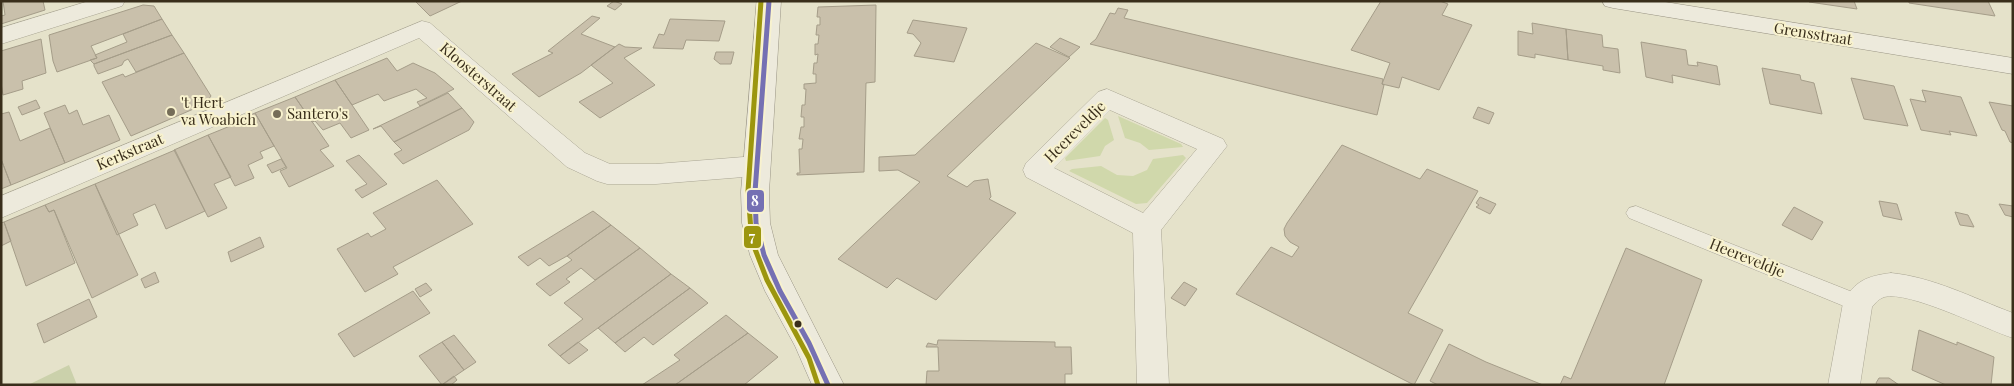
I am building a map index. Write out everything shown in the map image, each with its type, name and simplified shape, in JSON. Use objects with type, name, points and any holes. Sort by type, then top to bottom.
[{"type":"street","points":[[1,36],[114,1]]},
{"type":"street","points":[[769,1],[756,166],[756,223],[764,255],[780,291],[809,343],[827,384]]},
{"type":"street","name":"Grensstraat","points":[[1613,1],[2013,66]]},
{"type":"street","name":"Kloosterstraat","points":[[396,38],[422,28],[470,72],[576,160],[608,174],[656,174],[756,166]]},
{"type":"street","name":"Kerkstraat","points":[[1,208],[396,38]]},
{"type":"street","name":"Heereveldje","points":[[1107,98],[1214,146],[1147,228],[1036,170],[1107,98]]},
{"type":"street","points":[[1147,228],[1153,385]]},
{"type":"street","points":[[1844,385],[1858,303],[1862,295],[1880,286],[1891,284],[1912,287],[2013,326]]},
{"type":"lane","name":"Heereveldje","points":[[1636,213],[1858,303]]},
{"type":"green space","points":[[1118,116],[1181,144],[1183,147],[1149,150],[1140,143],[1125,138]]},
{"type":"green space","points":[[1105,118],[1108,120],[1114,140],[1105,146],[1100,156],[1066,161],[1065,158]]},
{"type":"green space","points":[[1183,155],[1186,158],[1147,203],[1136,204],[1069,171],[1072,169],[1101,166],[1117,175],[1133,176],[1147,170],[1153,159]]},
{"type":"green space","points":[[69,365],[77,385],[28,385]]},
{"type":"building","points":[[3,1],[43,1],[45,10],[1,24],[1,16],[5,15]]},
{"type":"building","points":[[415,1],[462,1],[430,16]]},
{"type":"building","points":[[614,1],[622,4],[615,10],[607,6]]},
{"type":"building","points":[[1381,1],[1440,1],[1448,4],[1442,15],[1472,25],[1439,90],[1402,77],[1399,88],[1382,84],[1390,63],[1351,50]]},
{"type":"building","points":[[1854,1],[1857,9],[1809,2]]},
{"type":"building","points":[[1909,1],[1988,1],[1995,16],[1909,3]]},
{"type":"building","points":[[143,5],[154,6],[162,19],[91,46],[97,58],[57,72],[53,61],[49,35]]},
{"type":"building","points":[[876,5],[875,82],[866,83],[864,172],[797,175],[797,173],[800,173],[799,149],[802,149],[803,139],[799,139],[801,127],[804,127],[804,117],[801,117],[802,105],[805,105],[806,89],[804,89],[804,84],[816,83],[816,74],[813,74],[814,63],[817,63],[818,54],[815,55],[815,44],[818,44],[819,35],[816,35],[817,25],[820,25],[820,17],[817,17],[818,7]]},
{"type":"building","points":[[1118,8],[1128,10],[1124,18],[1383,79],[1382,84],[1384,85],[1377,115],[1090,44],[1096,39],[1110,13],[1115,14]]},
{"type":"building","points":[[592,16],[600,18],[581,34],[615,47],[581,73],[539,97],[512,74],[553,53],[548,51]]},
{"type":"building","points":[[162,19],[172,35],[94,64],[90,60],[97,58],[95,55],[127,42],[123,34]]},
{"type":"building","points":[[670,19],[725,21],[719,41],[686,40],[683,49],[653,48],[659,34],[664,35]]},
{"type":"building","points":[[913,20],[967,28],[954,62],[914,56],[921,43],[913,34],[907,33]]},
{"type":"building","points":[[1532,23],[1566,29],[1568,60],[1535,54],[1535,58],[1518,55],[1518,31],[1533,34]]},
{"type":"building","points":[[1566,29],[1602,35],[1603,47],[1618,49],[1620,73],[1603,70],[1603,66],[1568,60]]},
{"type":"building","points":[[172,35],[184,53],[136,72],[128,59],[122,65],[98,74],[94,66],[94,64]]},
{"type":"building","points":[[1060,38],[1080,47],[1069,57],[1050,47]]},
{"type":"building","points":[[41,39],[46,73],[22,81],[23,89],[3,95],[1,51]]},
{"type":"building","points":[[1641,42],[1686,50],[1688,65],[1698,66],[1697,62],[1717,66],[1720,85],[1672,75],[1673,83],[1646,77]]},
{"type":"building","points":[[1036,43],[1070,58],[947,176],[967,187],[974,181],[988,179],[991,197],[989,199],[1016,213],[936,300],[897,278],[887,288],[838,259],[920,182],[898,170],[879,171],[879,157],[915,155]]},
{"type":"building","points":[[619,44],[625,47],[642,48],[624,58],[655,85],[600,118],[579,102],[613,83],[591,65]]},
{"type":"building","points":[[716,52],[734,52],[731,64],[720,64],[714,59]]},
{"type":"building","points":[[184,53],[211,96],[205,104],[131,136],[102,82],[123,74],[125,77]]},
{"type":"building","points":[[387,58],[397,71],[413,63],[435,73],[454,89],[420,106],[417,102],[427,98],[416,89],[384,101],[378,94],[352,105],[335,80]]},
{"type":"building","points":[[1762,68],[1800,75],[1801,80],[1814,83],[1822,114],[1770,104]]},
{"type":"building","points":[[1851,78],[1894,86],[1908,126],[1864,119]]},
{"type":"building","points":[[335,80],[369,130],[351,138],[340,123],[323,130],[315,121],[312,122],[295,97]]},
{"type":"building","points":[[1922,90],[1961,97],[1977,136],[1949,131],[1951,135],[1921,130],[1910,99],[1926,102]]},
{"type":"building","points":[[448,93],[462,108],[394,142],[381,126],[373,129]]},
{"type":"building","points":[[295,97],[329,146],[320,150],[334,166],[289,187],[280,171],[287,168],[255,113]]},
{"type":"building","points":[[36,100],[40,108],[22,115],[18,107]]},
{"type":"building","points":[[1989,102],[2013,106],[2013,143],[2010,142],[2005,131],[2002,130]]},
{"type":"building","points":[[65,105],[69,114],[77,110],[83,125],[109,115],[120,140],[65,163],[44,113]]},
{"type":"building","points":[[1478,107],[1494,113],[1489,124],[1473,118]]},
{"type":"building","points":[[462,108],[474,122],[469,130],[403,164],[394,154],[402,150],[394,142]]},
{"type":"building","points":[[9,112],[20,141],[50,128],[65,163],[11,185],[1,159],[1,114]]},
{"type":"building","points":[[255,113],[274,146],[260,152],[263,158],[248,165],[254,178],[235,186],[208,135],[240,122],[239,120]]},
{"type":"building","points":[[208,135],[231,177],[214,184],[227,208],[208,217],[174,150]]},
{"type":"building","points":[[1342,145],[1420,179],[1427,169],[1478,191],[1408,313],[1443,330],[1414,385],[1236,294],[1271,247],[1292,257],[1299,247],[1290,242],[1285,236],[1284,229]]},
{"type":"building","points":[[175,150],[205,211],[166,229],[155,204],[133,214],[138,225],[117,235],[95,184]]},
{"type":"building","points":[[359,155],[387,184],[362,198],[355,190],[367,184],[346,161]]},
{"type":"building","points":[[1,159],[11,185],[1,189]]},
{"type":"building","points":[[281,159],[286,167],[272,173],[267,165]]},
{"type":"building","points":[[437,180],[473,224],[393,267],[398,274],[365,292],[337,249],[368,233],[371,237],[386,229],[373,213]]},
{"type":"building","points":[[95,184],[138,275],[92,298],[54,210],[49,212],[45,205]]},
{"type":"building","points":[[1480,197],[1496,204],[1490,214],[1476,207],[1479,205],[1476,203]]},
{"type":"building","points":[[1879,201],[1897,204],[1902,220],[1883,216]]},
{"type":"building","points":[[1999,204],[2013,206],[2013,217],[2005,215]]},
{"type":"building","points":[[45,205],[49,212],[54,210],[75,263],[26,286],[4,222]]},
{"type":"building","points":[[1794,207],[1823,222],[1812,240],[1782,225]]},
{"type":"building","points":[[593,211],[611,225],[567,256],[549,266],[540,258],[528,266],[518,257]]},
{"type":"building","points":[[1955,212],[1968,215],[1974,227],[1960,225]]},
{"type":"building","points":[[4,222],[11,241],[1,246],[1,223]]},
{"type":"building","points":[[611,225],[640,248],[595,280],[581,268],[566,279],[570,282],[550,296],[536,284],[572,260],[567,256]]},
{"type":"building","points":[[260,237],[264,247],[231,262],[228,252]]},
{"type":"building","points":[[640,248],[671,274],[560,356],[548,345],[583,319],[564,303]]},
{"type":"building","points":[[1626,248],[1702,280],[1664,385],[1560,385],[1564,376],[1571,379]]},
{"type":"building","points":[[155,272],[159,282],[145,288],[141,279]]},
{"type":"building","points":[[671,274],[690,288],[615,343],[598,328]]},
{"type":"building","points":[[1184,282],[1197,289],[1185,306],[1171,298]]},
{"type":"building","points":[[426,283],[432,290],[420,297],[415,289]]},
{"type":"building","points":[[690,288],[708,303],[653,345],[644,337],[625,352],[615,343]]},
{"type":"building","points":[[413,291],[430,313],[354,357],[338,334]]},
{"type":"building","points":[[89,299],[97,317],[44,343],[37,324]]},
{"type":"building","points":[[726,315],[748,333],[675,385],[642,385],[680,360],[674,355]]},
{"type":"building","points":[[1919,330],[1957,345],[1957,342],[1994,357],[1991,385],[1946,385],[1912,370]]},
{"type":"building","points":[[748,333],[778,357],[744,385],[675,385]]},
{"type":"building","points":[[454,335],[476,362],[464,370],[442,342]]},
{"type":"building","points":[[938,340],[1055,342],[1055,347],[1071,347],[1072,374],[1065,374],[1065,385],[926,385],[927,371],[939,371],[938,347],[926,347],[928,343],[937,345]]},
{"type":"building","points":[[442,342],[464,370],[442,385],[419,356]]},
{"type":"building","points":[[578,342],[588,350],[569,364],[560,356]]},
{"type":"building","points":[[1449,344],[1486,362],[1543,385],[1438,385],[1430,381]]},
{"type":"building","points":[[454,376],[457,380],[451,385],[443,384]]},
{"type":"building","points":[[1879,378],[1889,378],[1899,385],[1877,385],[1876,383]]},
{"type":"transit line","name":"7","points":[[761,1],[748,191],[751,231],[755,249],[767,280],[809,358],[818,385]]},
{"type":"transit line","name":"8","points":[[769,1],[755,192],[756,223],[764,255],[780,291],[809,343],[828,385]]},
{"type":"place","name":"'t Hert va Woabich","points":[[171,112]]},
{"type":"place","name":"Santero's","points":[[277,114]]}]
